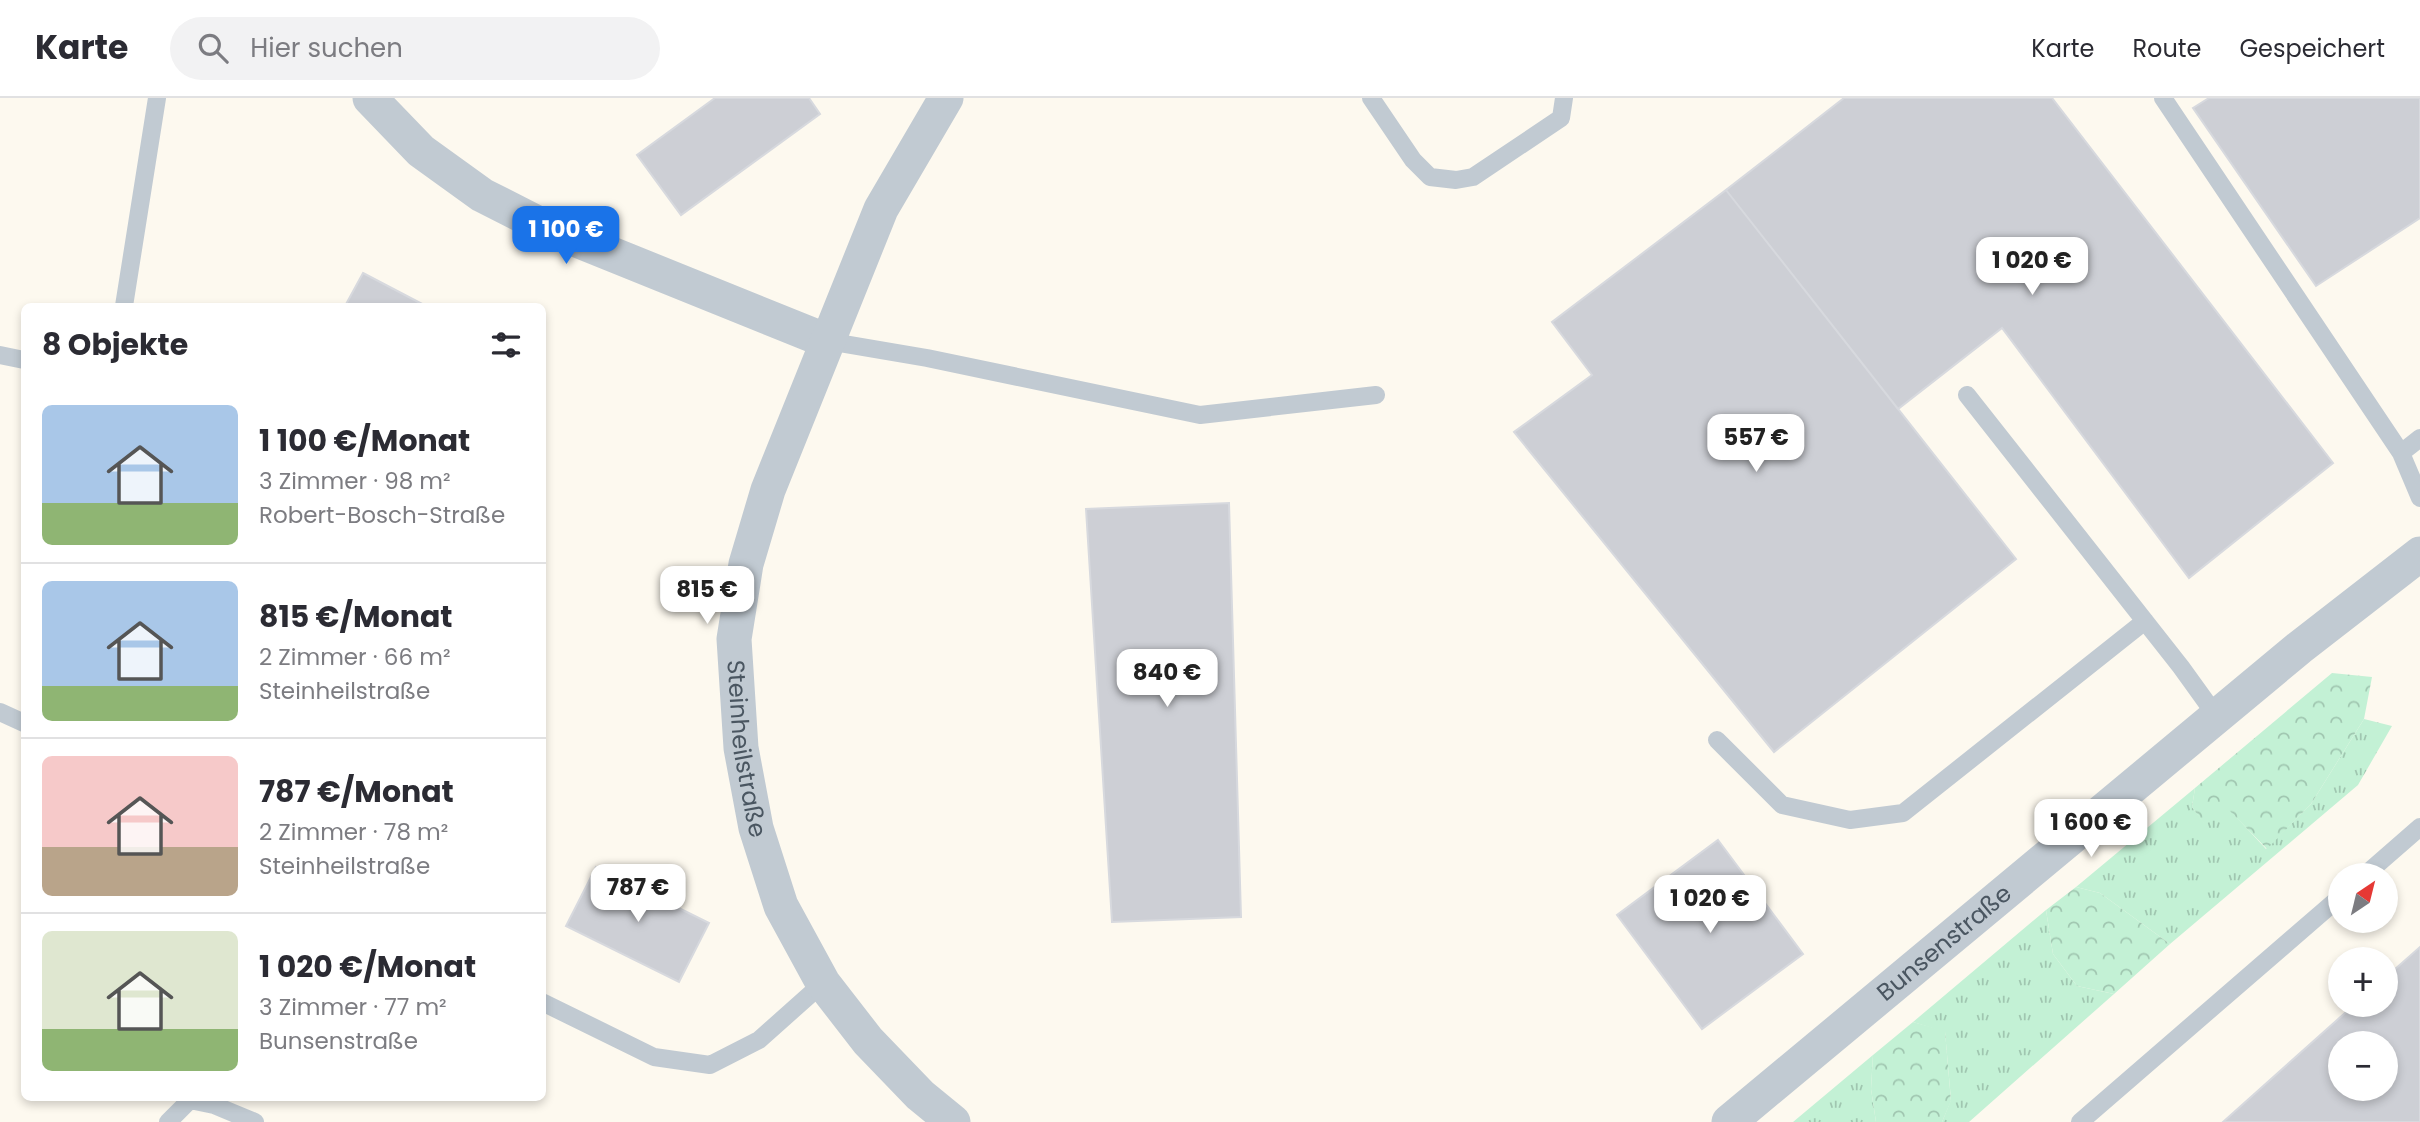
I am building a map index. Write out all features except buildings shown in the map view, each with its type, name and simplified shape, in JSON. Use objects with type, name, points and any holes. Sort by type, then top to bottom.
[{"type":"street","points":[[370,98],[421,151],[482,195],[547,228],[827,341]]},
{"type":"street","name":"Steinheilstraße","points":[[946,98],[881,209],[768,490],[746,564],[734,639],[741,748],[756,828],[781,906],[824,983],[869,1041],[920,1095],[953,1122]]},
{"type":"street","name":"Bunsenstraße","points":[[1729,1122],[2299,648],[2420,554]]},
{"type":"lane","points":[[124,303],[157,98]]},
{"type":"lane","points":[[1371,98],[1413,160],[1430,177],[1456,180],[1473,177],[1561,118],[1563,98]]},
{"type":"lane","points":[[2164,98],[2401,453],[2420,498]]},
{"type":"lane","points":[[827,341],[927,358],[1200,415],[1376,396]]},
{"type":"lane","points":[[0,355],[21,359]]},
{"type":"lane","points":[[1967,396],[2145,621],[2217,717]]},
{"type":"lane","points":[[2401,453],[2420,438]]},
{"type":"lane","points":[[1717,740],[1782,806],[1850,820],[1903,813],[2145,621]]},
{"type":"lane","points":[[0,712],[21,722]]},
{"type":"lane","points":[[2379,863],[2420,827]]},
{"type":"lane","points":[[2080,1122],[2328,907]]},
{"type":"lane","points":[[546,1004],[654,1057],[710,1065],[760,1040],[824,983]]},
{"type":"lane","points":[[168,1122],[189,1101]]},
{"type":"lane","points":[[195,1101],[214,1105],[255,1122]]},
{"type":"shaded area","points":[[0,98],[2420,98],[2420,1122],[0,1122]]},
{"type":"green space","points":[[2332,673],[2372,677],[2364,719],[2311,804],[2267,849],[2226,807],[2205,825],[2192,807],[2195,788]]},
{"type":"green space","points":[[2364,719],[2392,726],[2358,785],[2170,944],[2100,893],[2076,887],[2195,788],[2192,807],[2205,824],[2226,806],[2266,849],[2311,804]]},
{"type":"green space","points":[[2076,887],[2100,893],[2170,944],[2114,994],[2077,986],[2053,954],[2046,910]]},
{"type":"green space","points":[[2046,910],[2053,954],[2077,986],[2114,994],[1969,1122],[1942,1122],[1951,1100],[1945,1032],[1913,1022]]},
{"type":"green space","points":[[1913,1022],[1945,1031],[1951,1101],[1942,1122],[1876,1122],[1871,1089],[1873,1055]]},
{"type":"green space","points":[[1873,1055],[1871,1089],[1876,1122],[1793,1122]]}]
